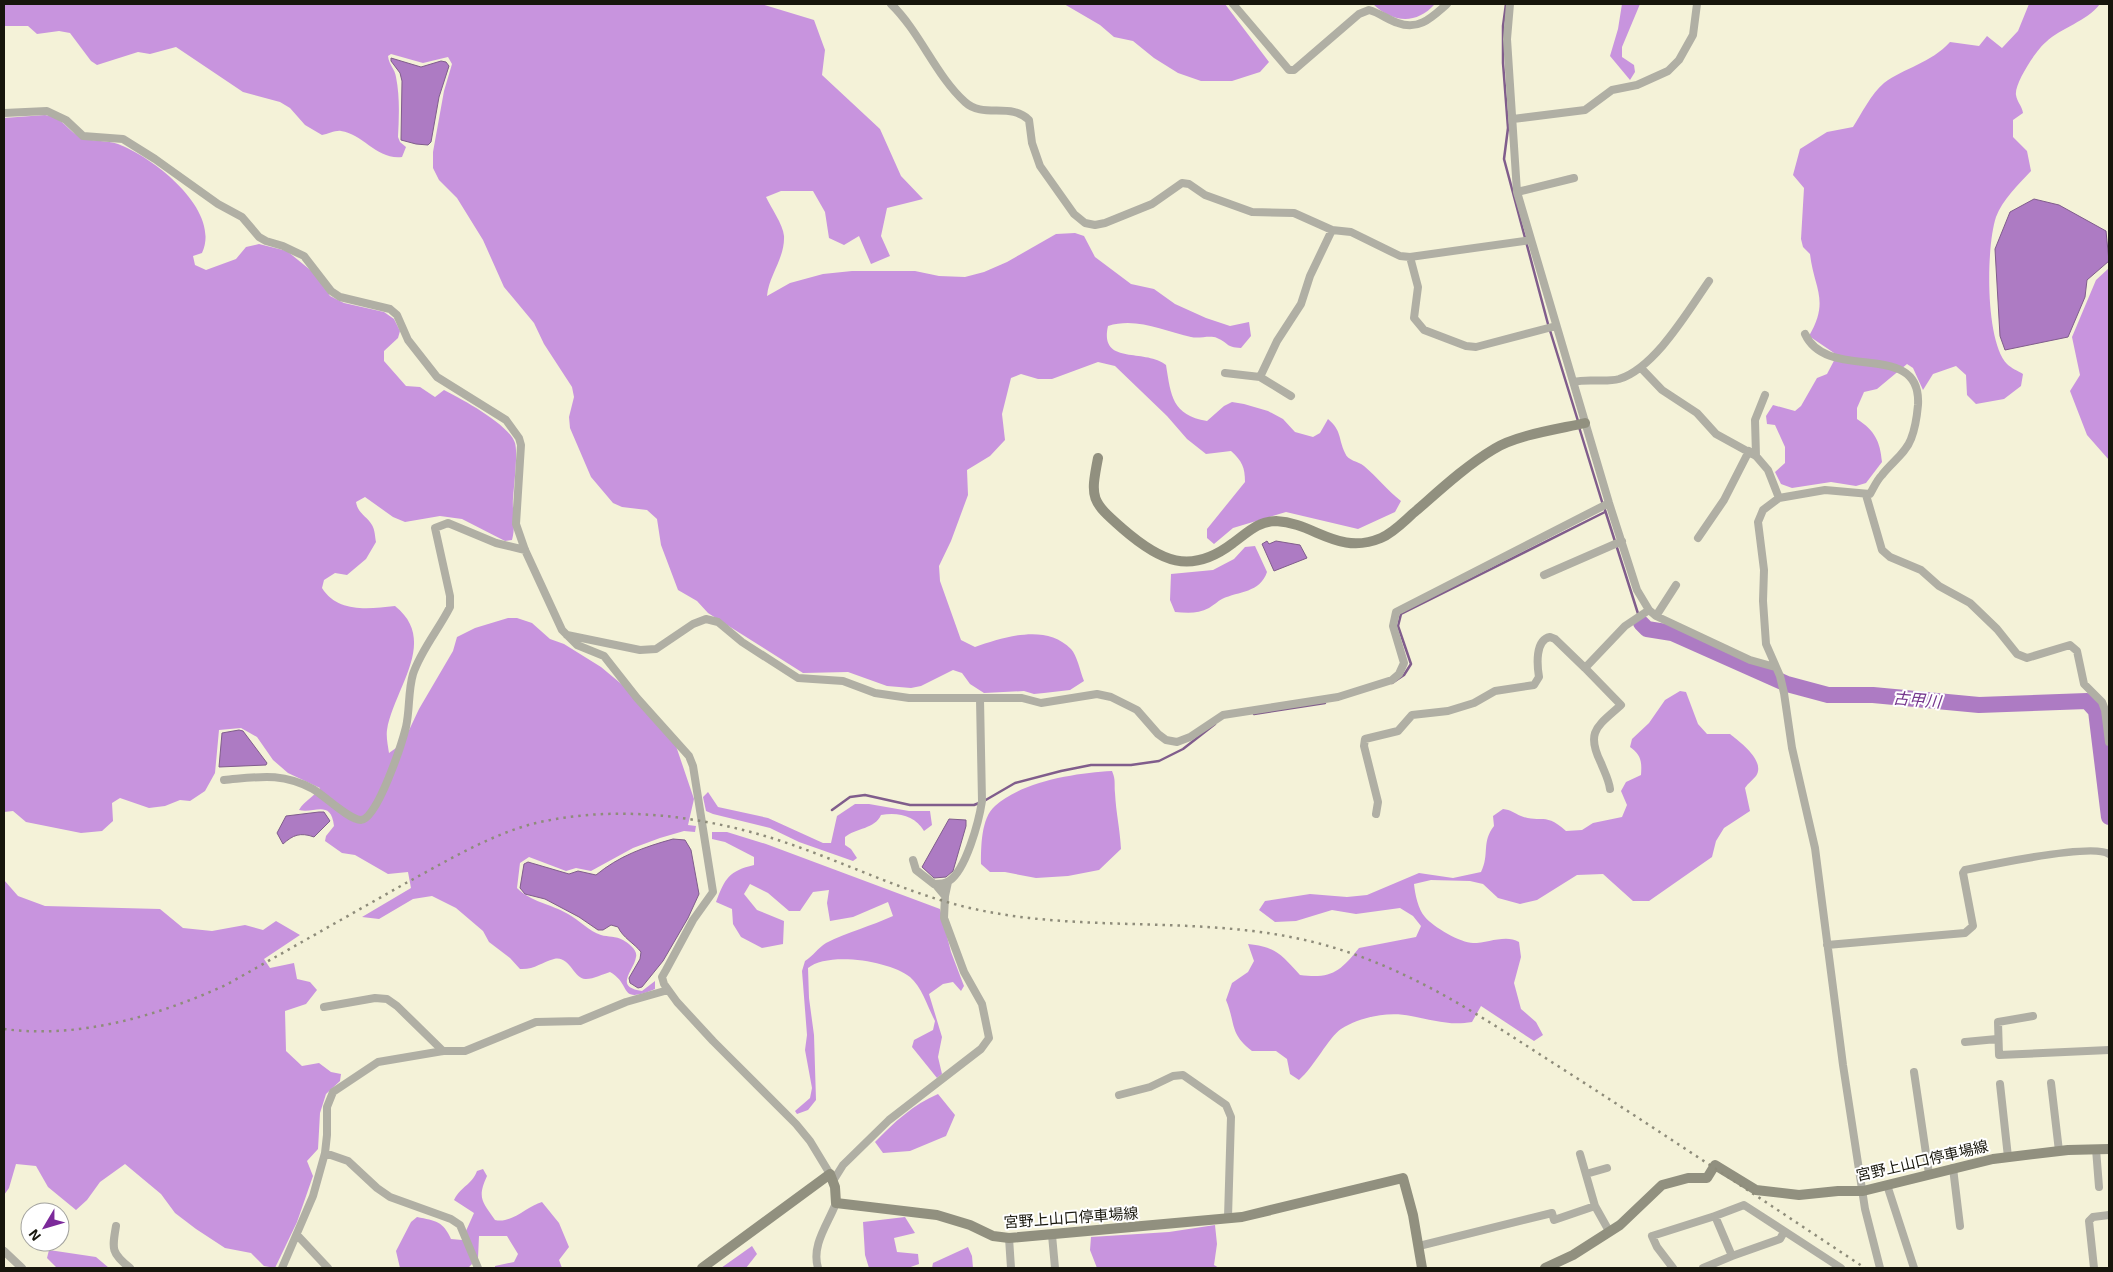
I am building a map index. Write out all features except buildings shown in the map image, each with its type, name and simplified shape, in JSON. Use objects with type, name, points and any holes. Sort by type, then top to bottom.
[{"type":"main road","points":[[1098,458],[1092,490],[1100,508],[1144,546],[1161,556],[1180,562],[1212,558],[1254,527],[1274,521],[1301,528],[1333,541],[1360,544],[1382,538],[1496,447],[1531,436],[1585,423]]},
{"type":"main road","name":"宮野上山口停車場線","points":[[1546,1268],[1587,1247],[1637,1211],[1662,1185],[1688,1178],[1706,1178],[1715,1165],[1756,1190],[1799,1195],[1838,1191],[1863,1191],[1953,1168],[2008,1157],[2059,1151],[2109,1149]]},
{"type":"main road","points":[[702,1268],[832,1178],[836,1203]]},
{"type":"main road","name":"宮野上山口停車場線","points":[[836,1203],[938,1215],[970,1224],[993,1236],[1009,1238],[1242,1217],[1279,1209],[1358,1187],[1403,1178],[1419,1246],[1422,1268]]},
{"type":"street","points":[[892,4],[911,26],[918,40],[966,103],[979,109],[1013,110],[1029,120],[1032,143],[1040,166],[1074,214],[1085,222],[1095,225],[1104,223],[1152,204],[1182,183],[1188,184],[1205,196],[1252,212],[1294,213],[1332,230],[1351,232],[1400,256],[1410,257],[1530,240]]},
{"type":"street","points":[[1233,4],[1284,64],[1290,70],[1294,70],[1359,14],[1369,10],[1398,23],[1419,25],[1430,20],[1447,4]]},
{"type":"street","points":[[1510,4],[1507,39],[1517,192],[1609,503],[1637,590],[1648,610],[1656,616],[1750,660],[1775,667]]},
{"type":"street","points":[[1513,119],[1585,110],[1612,90],[1638,85],[1668,71],[1679,60],[1693,35],[1697,4]]},
{"type":"street","points":[[4,114],[47,111],[66,120],[82,136],[123,139],[155,159],[218,204],[242,217],[259,237],[304,256],[331,291],[352,300],[390,309],[397,315],[408,340],[436,378],[506,420],[519,438],[521,445],[516,524],[525,550],[552,611],[566,635],[577,645],[604,656],[637,698],[689,756],[693,766],[713,892],[709,901],[693,920],[662,977],[668,990],[713,1042],[796,1124],[810,1141],[832,1178],[889,1120],[981,1049],[989,1038],[984,1012],[964,972],[944,918],[948,882],[960,870],[979,817],[982,801],[980,699]]},
{"type":"street","points":[[1517,192],[1574,178]]},
{"type":"street","points":[[1260,377],[1280,336],[1301,304],[1315,266],[1332,230]]},
{"type":"street","points":[[1410,257],[1418,287],[1414,318],[1424,330],[1466,346],[1476,347],[1556,326]]},
{"type":"street","points":[[1574,382],[1581,380],[1619,379],[1641,368],[1666,342],[1709,281]]},
{"type":"street","points":[[1805,334],[1816,347],[1836,358],[1857,363],[1886,364],[1899,367],[1909,376],[1918,393],[1917,414],[1911,440],[1881,476],[1870,494],[1825,490],[1779,498],[1763,510],[1758,522],[1764,570],[1763,601],[1766,644],[1784,693],[1792,748],[1815,848],[1865,1209],[1880,1268]]},
{"type":"street","points":[[1641,368],[1662,390],[1697,413],[1716,434],[1753,454],[1768,470],[1779,498]]},
{"type":"street","points":[[1225,373],[1260,377],[1290,396]]},
{"type":"street","points":[[1698,538],[1753,454],[1755,420],[1765,395]]},
{"type":"street","points":[[1866,495],[1882,550],[1890,557],[1920,570],[1939,586],[1970,603],[1997,629],[2017,654],[2027,658],[2070,645],[2077,651],[2084,684],[2102,702],[2105,710],[2109,742]]},
{"type":"street","points":[[566,635],[640,650],[656,649],[693,624],[706,619],[718,622],[742,642],[798,678],[843,681],[875,692],[909,698],[1022,698],[1041,703],[1098,694],[1111,697],[1137,710],[1158,734],[1166,740],[1177,742],[1190,737],[1223,715],[1338,697],[1392,680],[1399,674],[1404,663],[1393,626],[1396,612],[1609,503]]},
{"type":"street","points":[[224,780],[278,776],[313,789],[352,818],[362,820],[368,818],[379,800],[400,749],[408,717],[408,703],[413,674],[450,607],[450,596],[435,528],[448,523],[496,543],[525,550]]},
{"type":"street","points":[[1544,575],[1622,541]]},
{"type":"street","points":[[1656,616],[1676,585]]},
{"type":"street","points":[[1585,668],[1625,626],[1648,610]]},
{"type":"street","points":[[1376,814],[1378,802],[1364,746],[1365,739],[1398,731],[1412,715],[1448,712],[1474,703],[1495,691],[1534,685],[1539,678],[1537,660],[1541,643],[1550,637],[1555,639],[1620,704],[1599,725],[1594,734],[1593,745],[1610,788]]},
{"type":"street","points":[[1827,945],[1965,933],[1973,926],[1963,872],[1965,870],[2060,854],[2102,850],[2109,854]]},
{"type":"street","points":[[913,860],[916,870],[934,884],[945,896]]},
{"type":"street","points":[[934,884],[948,882]]},
{"type":"street","points":[[282,1268],[298,1236],[313,1196],[325,1153],[327,1106],[334,1092],[378,1062],[443,1051],[466,1051],[536,1022],[580,1021],[626,1002],[668,990]]},
{"type":"street","points":[[324,1007],[375,998],[387,1000],[397,1006],[443,1051]]},
{"type":"street","points":[[2033,1016],[1998,1022],[1997,1039],[2000,1055],[2109,1050]]},
{"type":"street","points":[[1965,1042],[1997,1039]]},
{"type":"street","points":[[1914,1072],[1928,1174]]},
{"type":"street","points":[[1119,1095],[1150,1087],[1173,1076],[1183,1075],[1226,1105],[1231,1117],[1228,1217]]},
{"type":"street","points":[[2051,1082],[2059,1151]]},
{"type":"street","points":[[2000,1084],[2008,1157]]},
{"type":"street","points":[[2096,1149],[2099,1187]]},
{"type":"street","points":[[325,1153],[348,1161],[377,1188],[390,1197],[451,1218],[460,1225],[478,1268]]},
{"type":"street","points":[[1580,1154],[1595,1206],[1609,1231]]},
{"type":"street","points":[[1586,1174],[1607,1168]]},
{"type":"street","points":[[1953,1168],[1960,1226]]},
{"type":"street","points":[[1887,1185],[1914,1268]]},
{"type":"street","points":[[818,1268],[816,1252],[820,1236],[836,1203]]},
{"type":"street","points":[[1673,1268],[1657,1247],[1652,1236],[1744,1205],[1841,1268]]},
{"type":"street","points":[[1419,1246],[1552,1213],[1554,1220],[1595,1206]]},
{"type":"street","points":[[2094,1268],[2089,1221],[2093,1217],[2109,1215]]},
{"type":"street","points":[[1715,1216],[1732,1256]]},
{"type":"street","points":[[116,1226],[112,1247],[118,1258],[130,1268]]},
{"type":"street","points":[[1703,1268],[1780,1239],[1784,1232]]},
{"type":"street","points":[[1052,1235],[1055,1268]]},
{"type":"street","points":[[1467,1235],[1469,1244]]},
{"type":"street","points":[[298,1236],[328,1268]]},
{"type":"street","points":[[1009,1238],[1011,1268]]},
{"type":"street","points":[[4,1251],[22,1268]]},
{"type":"shaded area","points":[[4,4],[761,4],[814,20],[825,50],[822,75],[880,129],[901,176],[923,199],[887,208],[881,236],[890,256],[871,264],[859,236],[844,245],[829,238],[825,212],[813,191],[781,191],[766,197],[779,221],[784,236],[782,252],[768,288],[767,296],[790,283],[823,274],[852,271],[915,271],[939,276],[965,277],[984,272],[1007,262],[1056,234],[1075,233],[1084,236],[1095,257],[1131,284],[1154,289],[1175,304],[1230,326],[1249,322],[1251,336],[1241,348],[1230,346],[1214,337],[1191,337],[1140,324],[1129,323],[1108,326],[1107,338],[1110,347],[1125,354],[1146,357],[1166,365],[1172,395],[1180,409],[1195,418],[1207,421],[1224,406],[1232,402],[1244,404],[1268,411],[1283,419],[1295,432],[1313,437],[1320,433],[1328,419],[1338,431],[1346,456],[1364,466],[1401,501],[1395,512],[1358,529],[1286,512],[1233,528],[1214,544],[1207,538],[1207,529],[1245,482],[1242,465],[1231,451],[1206,454],[1187,439],[1167,416],[1115,366],[1098,362],[1052,379],[1038,379],[1021,374],[1011,378],[1002,414],[1005,440],[990,456],[967,470],[968,495],[951,541],[939,566],[940,581],[961,640],[975,647],[999,639],[1024,634],[1050,636],[1061,641],[1071,649],[1077,659],[1084,681],[1070,690],[1034,694],[1024,691],[984,693],[970,684],[962,673],[953,670],[921,686],[911,688],[887,686],[848,672],[803,673],[708,613],[697,601],[678,590],[661,545],[657,519],[647,510],[622,507],[613,503],[591,477],[570,428],[569,417],[574,397],[572,387],[544,344],[534,323],[504,287],[483,240],[457,198],[439,180],[433,168],[433,152],[444,91],[452,64],[448,57],[423,63],[391,54],[388,56],[397,84],[399,107],[398,137],[400,142],[406,147],[402,157],[393,157],[385,155],[349,133],[339,131],[322,135],[305,125],[290,108],[280,102],[243,92],[176,47],[150,54],[138,52],[97,65],[91,61],[70,33],[59,31],[37,34],[28,26],[4,26]]},
{"type":"shaded area","points":[[1064,4],[1225,4],[1269,62],[1260,72],[1232,81],[1201,81],[1178,73],[1154,58],[1133,41],[1114,37],[1100,25]]},
{"type":"shaded area","points":[[1373,4],[1435,4],[1420,16],[1404,19],[1388,15]]},
{"type":"shaded area","points":[[1622,4],[1640,4],[1622,47],[1622,57],[1634,65],[1635,72],[1630,80],[1610,56],[1618,29]]},
{"type":"shaded area","points":[[2029,4],[2100,4],[2088,15],[2052,37],[2042,46],[2026,67],[2016,90],[2023,113],[2013,120],[2013,137],[2027,151],[2031,171],[2007,198],[1996,217],[1990,249],[1989,271],[1991,315],[1995,336],[2000,352],[2007,364],[2023,374],[2021,386],[2004,399],[1976,404],[1967,395],[1966,375],[1956,366],[1933,374],[1923,390],[1913,368],[1907,364],[1877,389],[1864,392],[1857,408],[1857,419],[1876,437],[1882,462],[1866,483],[1856,486],[1831,482],[1792,488],[1781,484],[1775,472],[1785,463],[1785,447],[1775,425],[1767,424],[1766,416],[1773,405],[1795,411],[1801,406],[1817,378],[1827,374],[1837,355],[1809,336],[1819,313],[1820,303],[1810,254],[1803,247],[1801,239],[1804,188],[1793,175],[1800,149],[1827,132],[1853,127],[1879,87],[1900,73],[1934,55],[1950,42],[1979,46],[1987,36],[2002,48],[2018,31]]},
{"type":"shaded area","points":[[391,58],[421,67],[441,61],[446,62],[449,66],[439,97],[431,142],[428,145],[401,140],[402,81],[400,73],[391,61]]},
{"type":"shaded area","points":[[45,115],[57,119],[83,138],[118,144],[149,160],[181,187],[193,203],[202,220],[206,237],[202,253],[193,256],[195,265],[206,270],[236,259],[246,247],[259,244],[287,251],[314,273],[330,296],[344,303],[384,312],[394,319],[400,331],[398,338],[384,351],[384,361],[406,386],[420,387],[435,397],[444,390],[495,420],[511,436],[515,443],[516,454],[513,498],[514,530],[512,540],[505,541],[462,519],[440,516],[405,522],[393,517],[365,497],[356,502],[373,527],[376,542],[366,559],[347,575],[335,573],[324,580],[322,588],[336,602],[354,608],[395,606],[408,620],[413,634],[414,650],[387,730],[389,753],[403,743],[419,709],[453,651],[457,637],[475,628],[508,618],[517,618],[532,623],[550,639],[564,644],[601,667],[631,692],[676,746],[694,799],[688,825],[696,826],[695,832],[684,831],[633,848],[591,871],[576,868],[566,871],[529,857],[520,863],[517,888],[528,897],[568,914],[597,933],[623,940],[634,949],[636,954],[627,978],[629,986],[642,991],[655,981],[655,989],[635,995],[630,994],[617,977],[610,972],[592,978],[582,978],[568,964],[559,959],[550,960],[538,966],[520,969],[510,958],[489,942],[483,931],[456,908],[432,896],[413,899],[379,919],[362,917],[411,888],[408,872],[388,874],[355,855],[342,853],[325,841],[326,836],[334,826],[329,813],[321,809],[299,810],[320,788],[288,773],[273,760],[257,737],[241,728],[219,730],[215,773],[205,791],[190,801],[180,800],[165,806],[149,808],[120,798],[112,803],[113,821],[102,831],[81,833],[26,822],[13,811],[4,812],[4,118]]},
{"type":"shaded area","points":[[2034,199],[2059,205],[2106,231],[2109,261],[2087,280],[2085,297],[2068,337],[2005,350],[2000,336],[1995,249],[2010,212]]},
{"type":"shaded area","points":[[2109,268],[2109,460],[2087,435],[2070,391],[2080,375],[2072,337],[2096,280]]},
{"type":"shaded area","points":[[1267,541],[1269,544],[1276,541],[1300,545],[1307,558],[1274,571],[1262,544]]},
{"type":"shaded area","points":[[1255,546],[1267,572],[1259,584],[1254,588],[1222,599],[1205,610],[1192,613],[1175,612],[1170,600],[1171,574],[1213,570],[1234,559],[1245,547]]},
{"type":"shaded area","points":[[1680,691],[1686,692],[1698,724],[1707,734],[1730,734],[1750,752],[1758,764],[1756,776],[1745,788],[1750,811],[1724,828],[1716,841],[1712,857],[1649,901],[1633,901],[1603,874],[1577,875],[1537,900],[1520,904],[1498,898],[1483,884],[1470,881],[1431,880],[1414,884],[1420,910],[1429,921],[1448,934],[1473,943],[1503,939],[1519,942],[1521,957],[1514,983],[1521,1009],[1536,1022],[1543,1035],[1534,1041],[1481,1006],[1472,1022],[1464,1023],[1442,1022],[1393,1014],[1374,1016],[1357,1021],[1336,1033],[1299,1080],[1290,1074],[1287,1059],[1276,1051],[1252,1051],[1240,1039],[1234,1028],[1226,1000],[1232,983],[1248,972],[1254,961],[1248,944],[1266,947],[1278,953],[1300,975],[1320,976],[1327,975],[1340,968],[1359,948],[1416,937],[1421,926],[1413,916],[1400,908],[1356,914],[1332,910],[1296,921],[1275,922],[1259,910],[1265,901],[1310,894],[1347,897],[1367,895],[1419,873],[1453,878],[1481,872],[1484,866],[1488,838],[1494,826],[1493,816],[1503,809],[1528,818],[1552,821],[1566,831],[1582,830],[1593,823],[1622,817],[1627,805],[1621,791],[1626,782],[1641,775],[1640,759],[1630,747],[1632,739],[1649,723],[1665,700]]},
{"type":"shaded area","points":[[243,731],[267,763],[266,765],[219,767],[222,733]]},
{"type":"shaded area","points":[[1112,771],[1121,849],[1099,870],[1068,876],[1036,878],[1005,872],[990,872],[981,864],[984,825],[990,811],[1007,797],[1035,784],[1050,780],[1067,776]]},
{"type":"shaded area","points":[[708,792],[718,807],[768,818],[823,843],[831,843],[837,816],[855,804],[869,804],[909,811],[930,811],[932,825],[924,831],[916,822],[906,816],[894,814],[881,815],[870,826],[845,837],[845,845],[851,849],[857,858],[853,861],[799,842],[770,828],[706,811],[703,797]]},
{"type":"shaded area","points":[[324,812],[330,821],[314,837],[297,835],[283,844],[277,833],[286,816]]},
{"type":"shaded area","points":[[949,819],[966,820],[966,826],[953,871],[946,877],[934,878],[922,867]]},
{"type":"shaded area","points":[[712,832],[727,832],[766,844],[940,909],[951,952],[964,986],[961,991],[953,982],[943,984],[929,994],[942,1037],[938,1057],[942,1074],[937,1078],[912,1047],[914,1040],[933,1030],[935,1021],[921,992],[910,977],[889,966],[859,960],[830,960],[817,963],[808,968],[809,998],[814,1035],[816,1100],[808,1110],[797,1114],[795,1111],[810,1098],[812,1088],[805,1050],[807,1035],[802,971],[805,961],[826,943],[893,916],[888,902],[853,917],[830,921],[827,903],[829,890],[813,892],[800,911],[789,911],[768,893],[750,884],[744,894],[757,910],[784,921],[783,944],[762,948],[741,937],[733,924],[732,909],[716,902],[725,881],[733,873],[754,865],[754,857],[725,842],[712,839]]},
{"type":"shaded area","points":[[673,839],[685,840],[691,850],[699,894],[688,918],[663,961],[642,987],[638,988],[630,983],[629,978],[640,959],[641,952],[618,927],[611,925],[603,930],[598,930],[579,917],[545,899],[525,894],[520,888],[524,864],[528,862],[569,874],[578,871],[596,875],[614,862],[632,853]]},
{"type":"shaded area","points":[[4,880],[18,896],[45,906],[160,909],[183,928],[212,931],[245,925],[263,930],[276,921],[300,935],[264,959],[270,968],[294,963],[297,979],[310,982],[317,990],[306,1004],[285,1011],[286,1051],[302,1066],[319,1063],[331,1072],[341,1074],[340,1081],[326,1094],[320,1113],[318,1149],[307,1161],[313,1176],[297,1222],[275,1268],[264,1266],[251,1253],[225,1248],[196,1229],[175,1213],[161,1194],[125,1164],[100,1182],[87,1200],[76,1210],[70,1205],[70,1202],[66,1202],[48,1187],[36,1166],[16,1164],[9,1188],[4,1195]]},
{"type":"shaded area","points":[[938,1094],[955,1115],[946,1136],[910,1151],[883,1153],[875,1142],[904,1115]]},
{"type":"shaded area","points":[[483,1169],[487,1176],[482,1189],[482,1199],[495,1220],[501,1221],[513,1217],[542,1202],[559,1223],[569,1247],[559,1260],[562,1268],[495,1268],[495,1266],[514,1262],[518,1254],[507,1236],[479,1236],[478,1258],[468,1268],[400,1268],[396,1251],[411,1222],[417,1217],[442,1225],[451,1239],[462,1240],[474,1213],[454,1200],[460,1191],[472,1180],[477,1171]]},
{"type":"shaded area","points":[[905,1217],[915,1233],[894,1238],[897,1252],[918,1254],[919,1264],[908,1268],[869,1268],[865,1255],[863,1222]]},
{"type":"shaded area","points":[[1215,1225],[1217,1244],[1214,1265],[1219,1268],[1097,1268],[1090,1250],[1091,1237],[1169,1232]]},
{"type":"shaded area","points":[[752,1246],[757,1254],[746,1268],[721,1268]]},
{"type":"shaded area","points":[[968,1247],[972,1256],[973,1268],[932,1268],[933,1263]]},
{"type":"shaded area","points":[[48,1252],[96,1257],[109,1268],[57,1268],[47,1258]]},
{"type":"waterway","points":[[1506,4],[1503,26],[1503,63],[1508,128],[1504,159],[1548,324],[1578,421]]},
{"type":"waterway","points":[[1579,427],[1603,505]]},
{"type":"waterway","points":[[1605,510],[1641,623]]},
{"type":"waterway","points":[[1392,683],[1404,675],[1411,664],[1398,626],[1401,614],[1605,512]]},
{"type":"waterway","name":"古甲川","points":[[1641,623],[1647,629],[1672,633],[1787,684],[1828,695],[1873,695],[1979,705],[2087,701],[2096,711],[2109,817]]},
{"type":"waterway","points":[[1254,714],[1325,703]]},
{"type":"waterway","points":[[984,801],[1015,783],[1061,771],[1091,765],[1131,765],[1159,761],[1183,749],[1215,724]]},
{"type":"waterway","points":[[832,810],[850,797],[865,795],[910,805],[974,805],[979,803]]},
{"type":"railway","points":[[4,1029],[61,1031],[89,1028],[145,1015],[200,996],[226,985],[453,857],[519,828],[564,818],[592,815],[620,814],[676,817],[704,821],[758,834],[813,852],[923,894],[979,910],[1061,921],[1227,928],[1268,933],[1346,951],[1381,964],[1478,1015],[1865,1268]]}]
